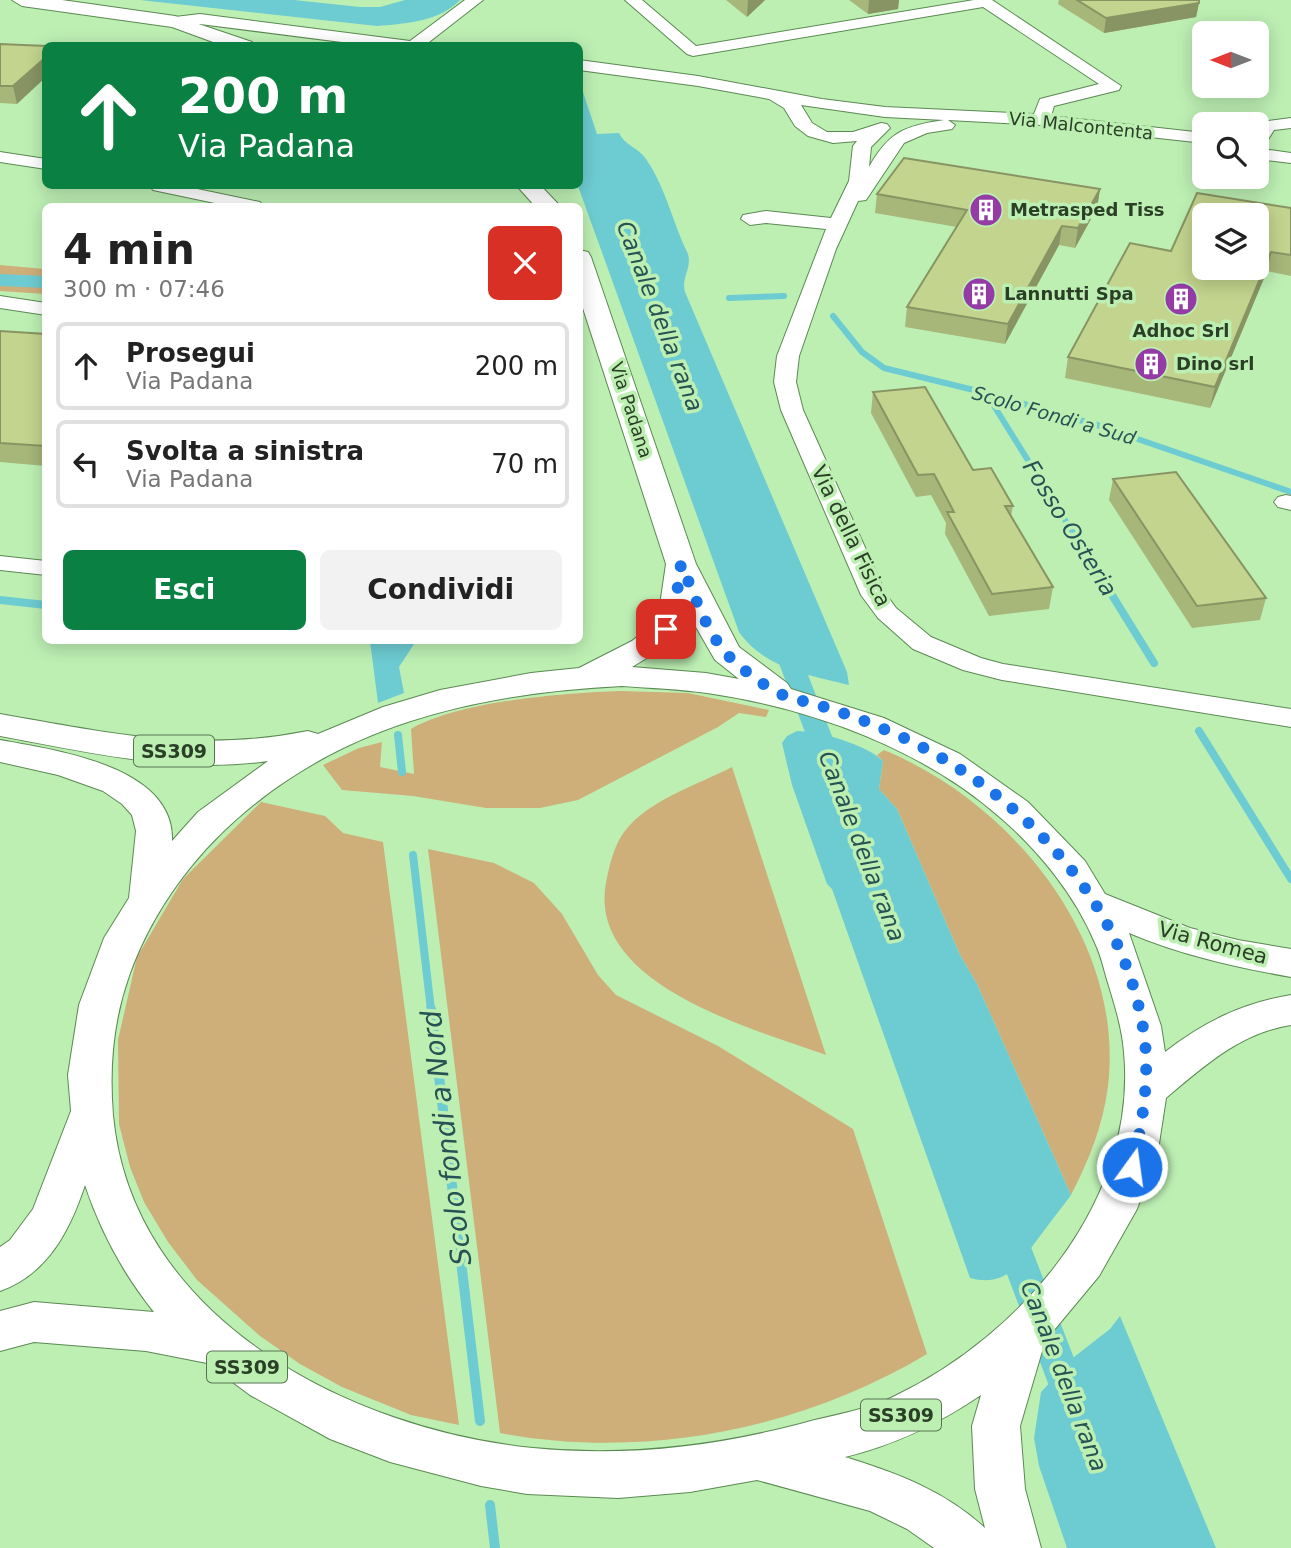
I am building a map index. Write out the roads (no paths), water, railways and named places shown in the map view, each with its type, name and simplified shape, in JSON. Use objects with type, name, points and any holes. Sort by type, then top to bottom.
[{"type":"main road","points":[[22,0],[175,22],[233,42]]},
{"type":"main road","points":[[530,189],[545,203]]},
{"type":"main road","name":"Via Padana","points":[[583,269],[681,564],[709,624],[726,653],[783,695]]},
{"type":"main road","name":"Via Padana","points":[[582,677],[640,649],[666,629],[675,607],[681,564]]},
{"type":"main road","name":"SS309","points":[[582,677],[663,677],[783,695],[868,723],[946,761],[1015,810],[1055,850],[1097,905],[1119,948],[1135,994],[1145,1042],[1145,1092],[1141,1130],[1132,1167],[1118,1205],[1099,1241],[1066,1288],[1024,1332],[982,1367],[935,1398],[883,1424],[759,1458],[689,1470],[616,1476],[540,1472],[456,1458],[375,1436],[286,1393],[217,1345],[160,1286],[124,1230],[96,1156],[89,1115],[91,1037],[100,995],[115,952],[146,897],[180,853],[237,798],[292,761],[349,734],[439,701],[497,688],[582,677]]},
{"type":"main road","name":"SS309","points":[[0,725],[142,748],[196,753],[268,750],[349,734]]},
{"type":"main road","name":"SS309","points":[[0,751],[85,770],[126,790],[140,803],[154,829],[146,897]]},
{"type":"main road","name":"Via Romea","points":[[1097,905],[1180,939],[1238,954],[1291,963]]},
{"type":"main road","points":[[1145,1092],[1217,1033],[1246,1019],[1291,1010]]},
{"type":"main road","points":[[0,1272],[26,1253],[52,1217],[89,1115]]},
{"type":"main road","points":[[0,1331],[34,1322],[146,1331],[217,1345]]},
{"type":"main road","points":[[1016,1548],[1000,1489],[996,1426],[1024,1332]]},
{"type":"main road","points":[[759,1458],[860,1485],[908,1502],[961,1538],[970,1548]]},
{"type":"street","points":[[420,42],[475,0]]},
{"type":"street","points":[[632,0],[693,51],[957,9],[984,1],[1113,86],[1046,103],[1041,120]]},
{"type":"street","points":[[175,22],[200,19],[383,42]]},
{"type":"street","name":"Via Malcontenta","points":[[583,66],[841,102],[860,108],[1041,120],[1192,137]]},
{"type":"street","name":"Via Malcontenta","points":[[749,89],[786,101],[797,109],[808,127],[849,137],[913,117],[959,115]]},
{"type":"street","points":[[841,102],[810,111],[808,127],[846,152],[854,164],[858,181]]},
{"type":"street","points":[[860,108],[879,117],[881,125],[878,129]]},
{"type":"street","points":[[1269,126],[1291,123]]},
{"type":"street","points":[[750,219],[766,217],[840,223],[871,181],[888,145],[904,135],[932,127],[957,124],[1014,127],[1192,147]]},
{"type":"street","name":"Via della Fisica","points":[[878,129],[862,146],[858,181],[826,250],[788,356],[785,382],[792,410],[874,595],[887,613],[922,643],[992,669],[1291,718]]},
{"type":"street","points":[[1269,148],[1291,149]]},
{"type":"street","points":[[1269,152],[1291,158]]},
{"type":"street","points":[[0,157],[42,163]]},
{"type":"street","points":[[173,189],[239,203]]},
{"type":"street","points":[[0,302],[42,308]]},
{"type":"street","points":[[0,564],[42,568]]},
{"type":"water","points":[[140,0],[294,0],[380,7],[405,0],[460,0],[433,17],[377,26]]},
{"type":"water","points":[[583,92],[597,134],[619,133],[624,141],[643,155],[658,181],[688,254],[685,292],[847,672],[849,685],[774,662],[749,644],[739,632],[579,189],[583,189]]},
{"type":"water","points":[[370,644],[414,644],[399,667],[404,693],[378,703]]},
{"type":"water","points":[[797,731],[843,740],[883,761],[879,789],[897,809],[960,955],[977,984],[1071,1195],[1019,1263],[1004,1276],[983,1280],[970,1278],[832,889],[827,884],[792,785],[782,743],[787,736]]},
{"type":"water","points":[[1120,1316],[1216,1548],[1067,1548],[1039,1466],[1034,1438],[1041,1392],[1074,1357],[1110,1329]]},
{"type":"waterway","points":[[0,280],[42,282]]},
{"type":"waterway","name":"Scolo Fondi a Sud","points":[[729,298],[784,296]]},
{"type":"waterway","name":"Scolo Fondi a Sud","points":[[833,316],[862,352],[884,368],[986,393]]},
{"type":"waterway","name":"Scolo Fondi a Sud","points":[[986,393],[1100,426],[1291,492]]},
{"type":"waterway","name":"Fosso Osteria","points":[[986,393],[1108,589]]},
{"type":"waterway","name":"Fosso Osteria","points":[[1107,587],[1154,663]]},
{"type":"waterway","points":[[0,600],[42,605]]},
{"type":"waterway","name":"Canale della rana","points":[[781,637],[830,764]]},
{"type":"waterway","name":"Fosso Osteria","points":[[1199,731],[1291,879]]},
{"type":"waterway","name":"Scolo fondi a Nord","points":[[398,735],[402,772]]},
{"type":"waterway","name":"Scolo fondi a Nord","points":[[413,855],[431,1010]]},
{"type":"waterway","name":"Scolo fondi a Nord","points":[[431,1009],[480,1421]]},
{"type":"waterway","name":"Canale della rana","points":[[1007,1229],[1073,1402]]},
{"type":"waterway","name":"Scolo fondi a Nord","points":[[490,1505],[495,1548]]},
{"type":"place","name":"Metrasped Tiss","points":[[986,210]]},
{"type":"place","name":"Lannutti Spa","points":[[979,294]]},
{"type":"place","name":"Adhoc Srl","points":[[1181,299]]},
{"type":"place","name":"Dino srl","points":[[1151,364]]}]
